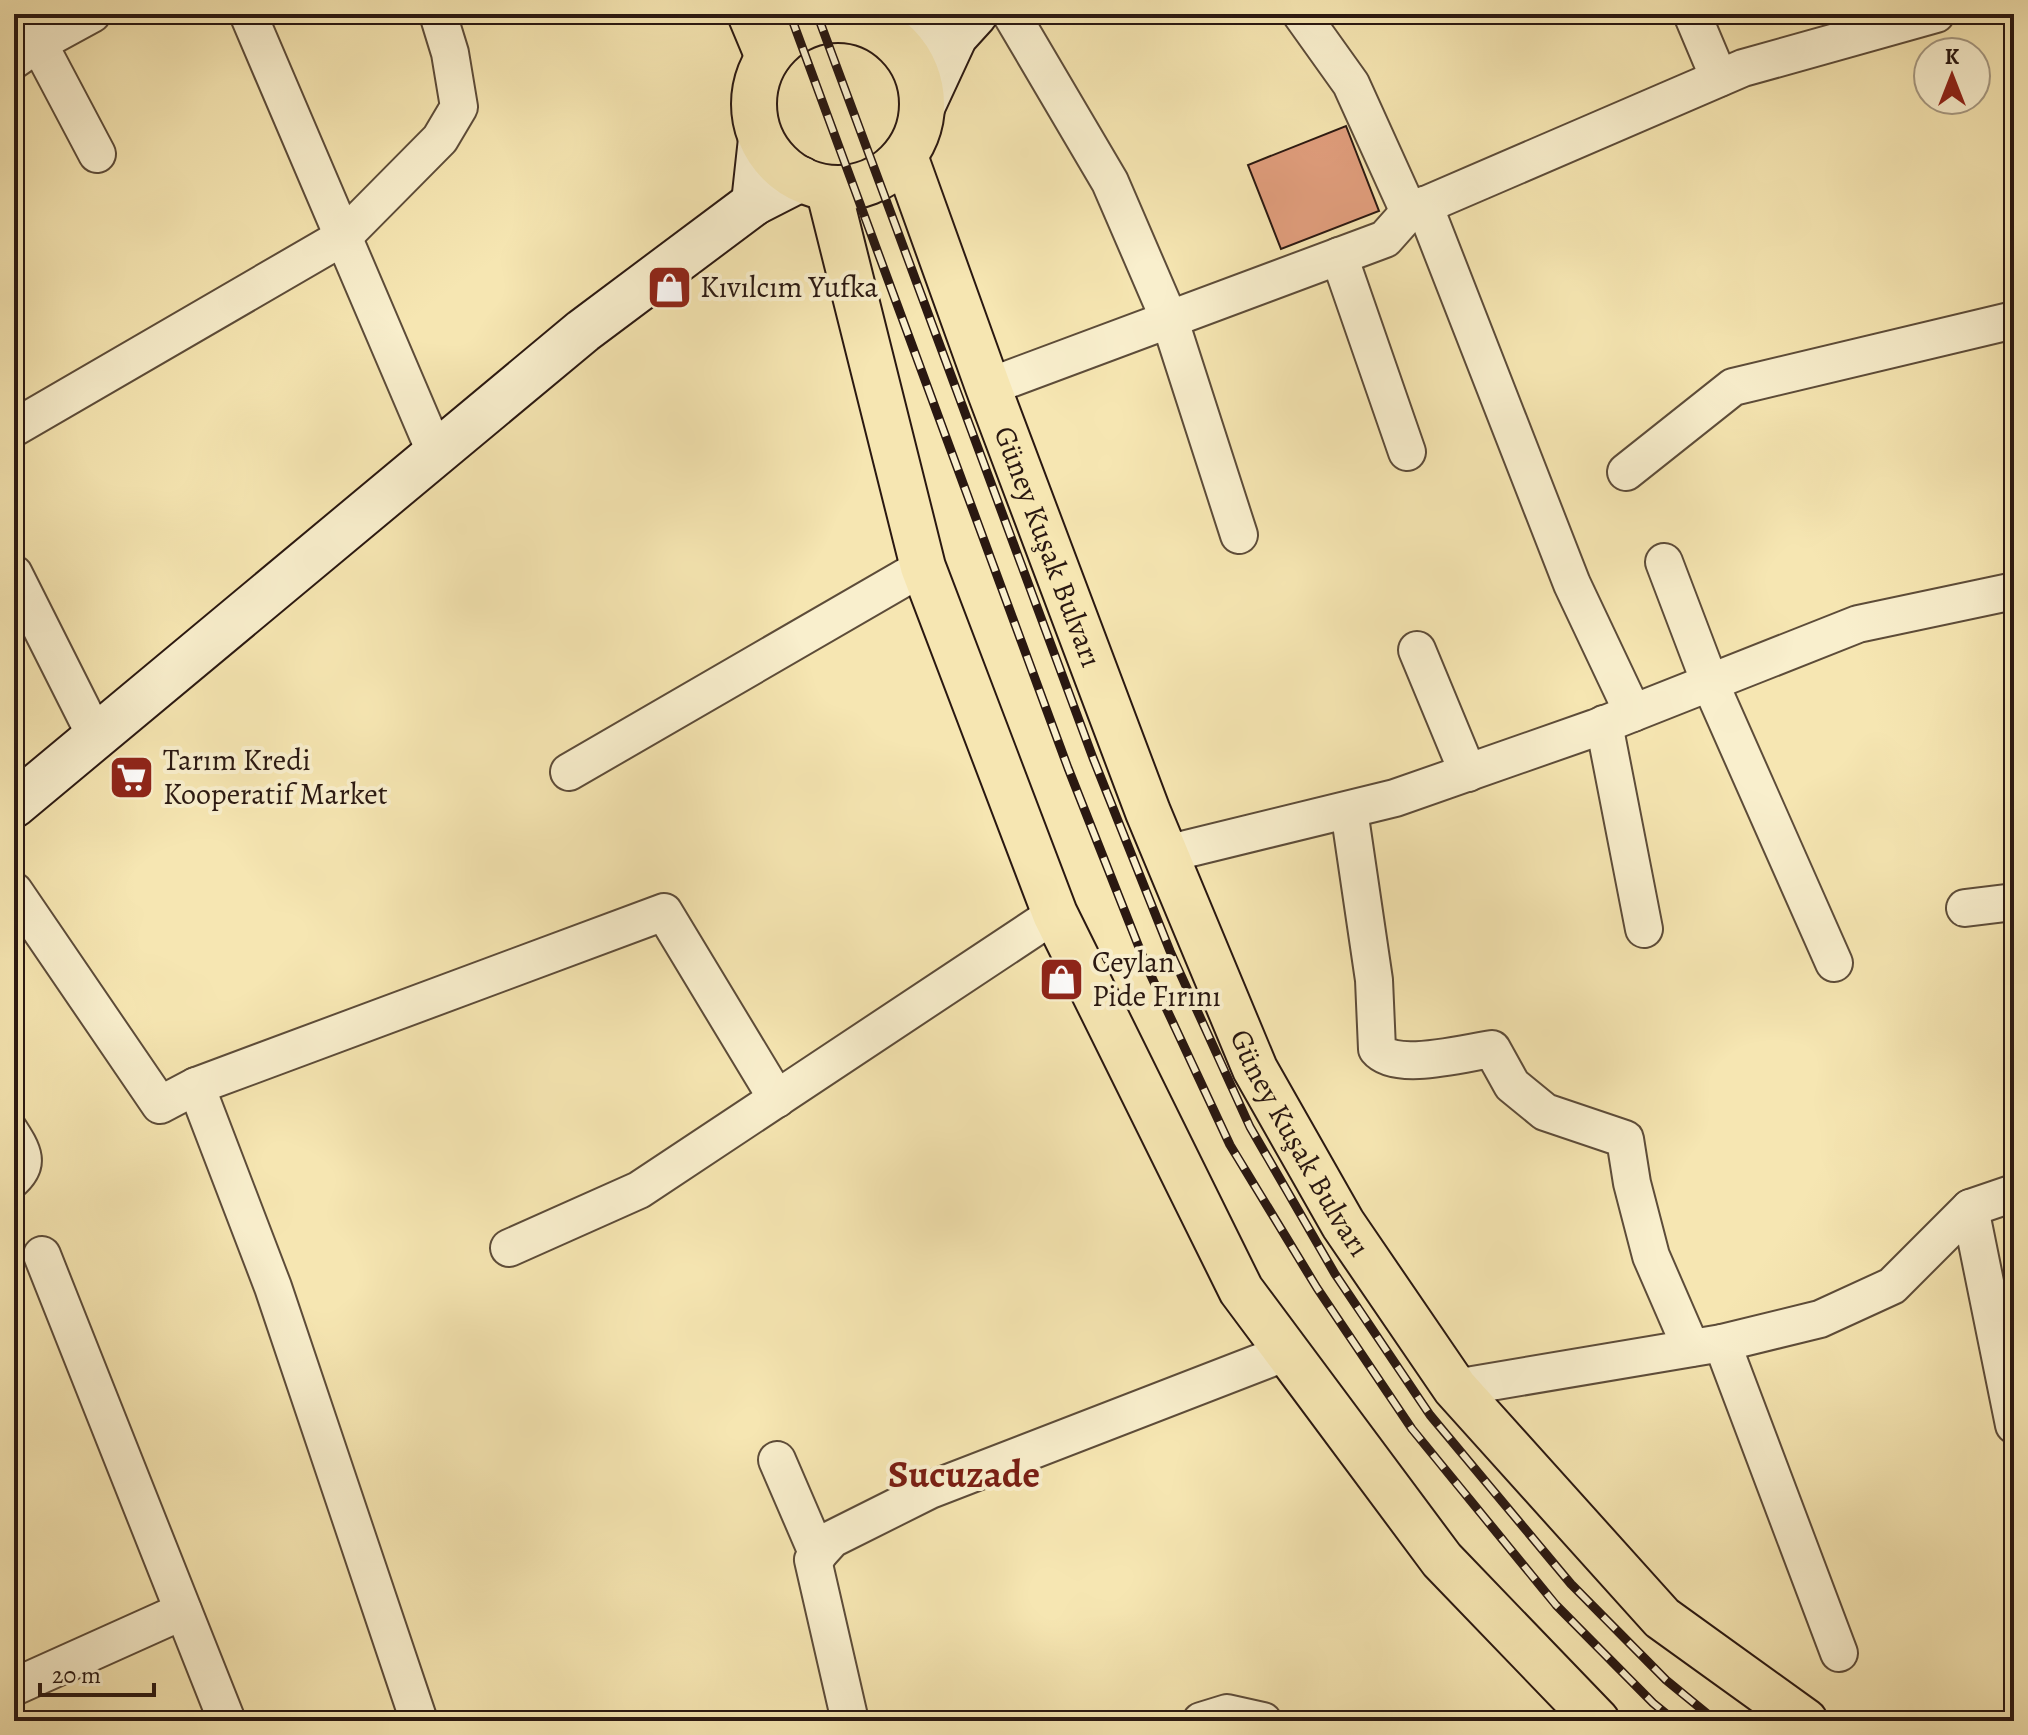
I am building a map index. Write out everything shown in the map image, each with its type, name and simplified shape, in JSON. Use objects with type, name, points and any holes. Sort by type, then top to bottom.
[{"type":"main road","points":[[750,14],[768,57]]},
{"type":"main road","points":[[923,105],[965,25],[870,24],[837,19],[809,24],[786,37],[768,57],[756,83],[754,112],[761,139],[777,163],[815,183],[923,567],[1055,914],[1241,1290],[1442,1560],[1597,1721]]},
{"type":"main road","points":[[14,805],[583,331],[754,203],[815,183],[857,186],[884,175],[905,156],[919,132],[923,105],[919,78],[907,54],[870,24]]},
{"type":"main road","points":[[754,203],[761,139]]},
{"type":"main road","name":"Güney Kuşak Bulvarı","points":[[905,156],[988,387],[1166,854],[1255,1069],[1343,1224],[1455,1388],[1662,1618],[1805,1721]]},
{"type":"street","points":[[92,14],[25,39],[97,154]]},
{"type":"street","points":[[248,14],[436,454]]},
{"type":"street","points":[[14,428],[343,237],[440,139],[459,107],[450,53],[438,14]]},
{"type":"street","points":[[1011,14],[1110,182],[1170,321],[1239,535]]},
{"type":"street","points":[[1301,14],[1351,84],[1416,209],[1572,584],[1618,718],[1644,929]]},
{"type":"street","points":[[1692,14],[1719,78]]},
{"type":"street","points":[[988,387],[1385,239],[1416,209],[1743,68],[1936,14]]},
{"type":"street","points":[[1339,256],[1407,452]]},
{"type":"street","points":[[1626,472],[1733,387],[2014,320]]},
{"type":"street","points":[[1664,562],[1710,683],[1834,963]]},
{"type":"street","points":[[569,772],[923,567]]},
{"type":"street","points":[[14,574],[96,737]]},
{"type":"street","points":[[1166,854],[1395,798],[1618,718],[1858,624],[2014,591]]},
{"type":"street","points":[[1417,650],[1468,773]]},
{"type":"street","points":[[1349,810],[1374,980],[1377,1049],[1383,1056],[1395,1059],[1428,1059],[1492,1049],[1512,1085],[1545,1112],[1625,1139],[1632,1183],[1651,1256],[1707,1346],[1839,1653]]},
{"type":"street","points":[[14,891],[160,1105],[196,1086],[664,912],[777,1099]]},
{"type":"street","points":[[1965,908],[2014,902]]},
{"type":"street","points":[[509,1248],[639,1190],[1055,914]]},
{"type":"street","points":[[196,1086],[273,1287],[419,1721]]},
{"type":"street","points":[[1455,1388],[1707,1346],[1820,1319],[1892,1286],[1970,1208],[2014,1193]]},
{"type":"street","points":[[1970,1208],[2014,1425]]},
{"type":"street","points":[[42,1255],[227,1721]]},
{"type":"street","points":[[850,1721],[813,1560],[832,1539],[930,1490],[1287,1352]]},
{"type":"street","points":[[777,1460],[818,1555]]},
{"type":"street","points":[[14,1687],[183,1611]]},
{"type":"street","points":[[1201,1721],[1227,1713],[1263,1721]]},
{"type":"lane","points":[[14,1121],[30,1147],[32,1164],[24,1182],[14,1190]]},
{"type":"building","points":[[1346,126],[1379,211],[1281,249],[1248,165]]},
{"type":"railway","points":[[790,14],[1068,768],[1146,965],[1230,1145],[1317,1288],[1412,1429],[1556,1605],[1653,1703],[1675,1721]]},
{"type":"railway","points":[[817,14],[1093,758],[1170,951],[1250,1127],[1335,1274],[1430,1415],[1571,1584],[1666,1680],[1716,1721]]},
{"type":"place","name":"Kıvılcım Yufka","points":[[669,287]]},
{"type":"place","name":"Tarım Kredi Kooperatif Market","points":[[132,777]]},
{"type":"place","name":"Ceylan Pide Fırını","points":[[1061,979]]},
{"type":"district","name":"Sucuzade","points":[[964,1474]]}]
